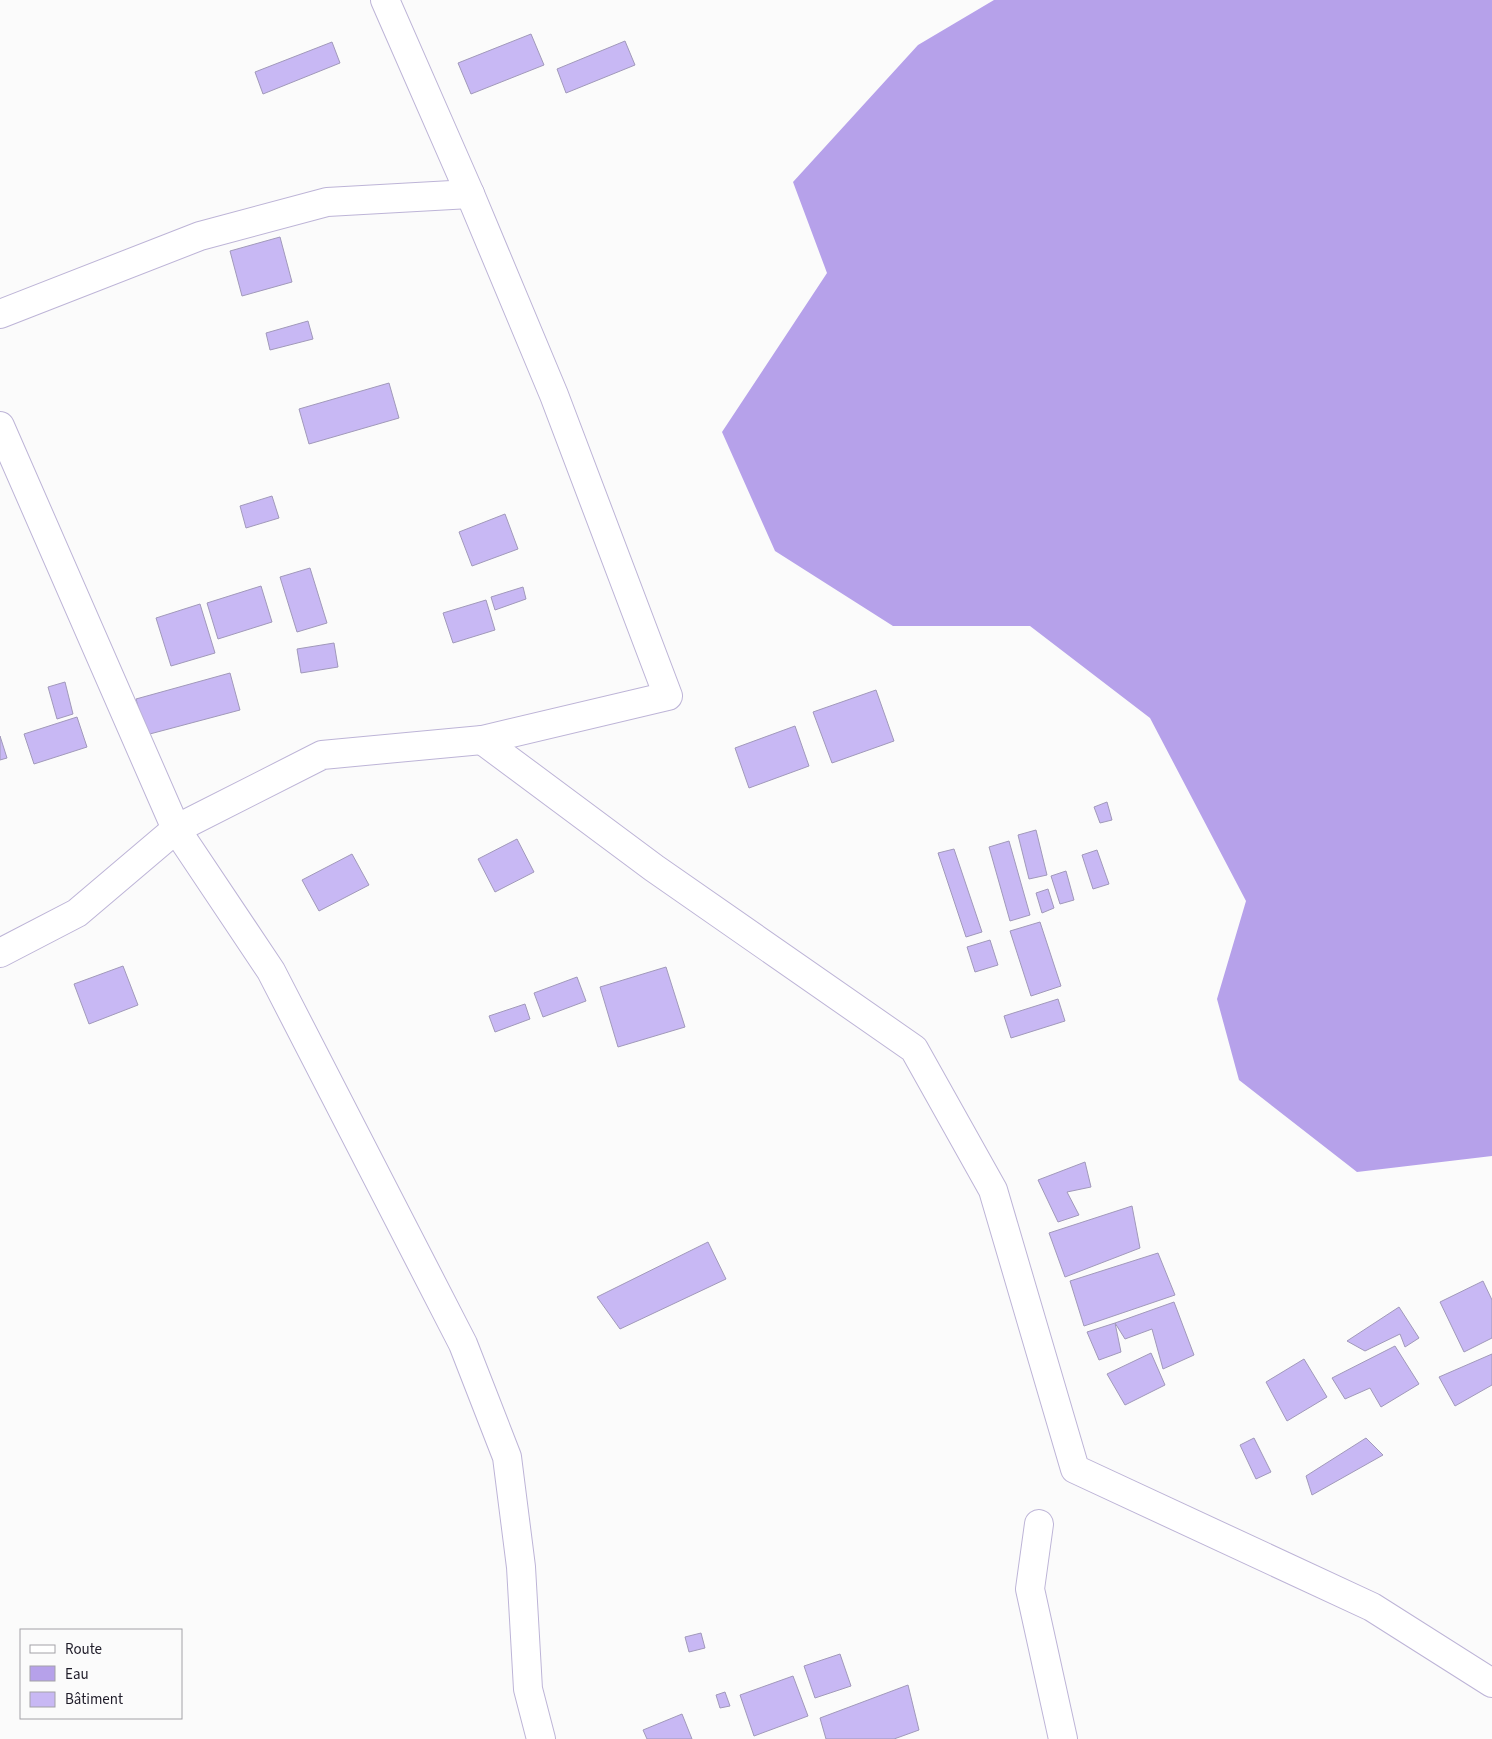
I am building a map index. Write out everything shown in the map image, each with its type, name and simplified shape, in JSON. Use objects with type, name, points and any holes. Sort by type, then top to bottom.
[{"type":"street","points":[[0,953],[77,913],[176,829],[322,755],[482,740],[668,696],[554,395],[470,194],[385,0]]},
{"type":"street","points":[[0,314],[200,236],[327,202],[470,194]]},
{"type":"street","points":[[0,426],[176,829],[271,971],[463,1344],[507,1457],[521,1567],[528,1689],[540,1739]]},
{"type":"street","points":[[482,740],[654,868],[914,1049],[993,1190],[1075,1469],[1372,1608],[1492,1683]]},
{"type":"street","points":[[1039,1524],[1030,1589],[1063,1739]]},
{"type":"water","points":[[994,0],[1492,0],[1492,1156],[1357,1172],[1239,1080],[1217,999],[1246,901],[1150,718],[1030,626],[893,626],[775,551],[722,432],[827,273],[793,182],[918,45]]},
{"type":"building","points":[[531,34],[544,65],[471,94],[458,63]]},
{"type":"building","points":[[625,41],[635,65],[566,93],[557,69]]},
{"type":"building","points":[[332,42],[340,63],[263,94],[255,72]]},
{"type":"building","points":[[280,237],[292,282],[242,296],[230,251]]},
{"type":"building","points":[[308,321],[313,339],[270,350],[266,333]]},
{"type":"building","points":[[389,383],[399,418],[309,444],[299,409]]},
{"type":"building","points":[[272,496],[279,518],[246,528],[240,506]]},
{"type":"building","points":[[505,514],[518,549],[472,566],[459,532]]},
{"type":"building","points":[[310,568],[327,623],[297,632],[280,577]]},
{"type":"building","points":[[261,586],[272,622],[218,639],[207,603]]},
{"type":"building","points":[[523,587],[526,599],[495,610],[491,597]]},
{"type":"building","points":[[486,600],[495,630],[453,643],[443,613]]},
{"type":"building","points":[[200,604],[215,653],[171,666],[156,618]]},
{"type":"building","points":[[334,643],[338,667],[301,673],[297,649]]},
{"type":"building","points":[[230,673],[240,710],[146,735],[136,699]]},
{"type":"building","points":[[65,682],[73,714],[57,719],[48,687]]},
{"type":"building","points":[[876,690],[894,741],[832,763],[813,712]]},
{"type":"building","points":[[77,717],[87,747],[34,764],[24,734]]},
{"type":"building","points":[[795,726],[809,766],[749,788],[735,748]]},
{"type":"building","points":[[0,736],[7,758],[0,760]]},
{"type":"building","points":[[1107,802],[1112,820],[1100,823],[1094,807]]},
{"type":"building","points":[[1036,830],[1047,875],[1029,879],[1018,835]]},
{"type":"building","points":[[517,839],[534,872],[495,892],[478,859]]},
{"type":"building","points":[[1009,841],[1030,915],[1010,921],[989,847]]},
{"type":"building","points":[[954,849],[982,932],[966,937],[938,853]]},
{"type":"building","points":[[1097,850],[1109,884],[1093,889],[1082,855]]},
{"type":"building","points":[[352,854],[369,885],[319,911],[302,880]]},
{"type":"building","points":[[1066,871],[1074,900],[1060,904],[1051,876]]},
{"type":"building","points":[[1048,889],[1054,908],[1042,913],[1036,893]]},
{"type":"building","points":[[1040,922],[1061,986],[1031,996],[1010,931]]},
{"type":"building","points":[[990,940],[998,965],[975,972],[967,947]]},
{"type":"building","points":[[123,966],[138,1005],[89,1024],[74,984]]},
{"type":"building","points":[[666,967],[685,1027],[618,1047],[600,987]]},
{"type":"building","points":[[577,977],[586,1001],[543,1017],[534,993]]},
{"type":"building","points":[[1058,999],[1065,1021],[1011,1038],[1004,1016]]},
{"type":"building","points":[[525,1004],[530,1019],[495,1032],[489,1016]]},
{"type":"building","points":[[1085,1162],[1091,1187],[1067,1192],[1079,1215],[1058,1222],[1038,1180]]},
{"type":"building","points":[[1132,1206],[1140,1248],[1065,1277],[1049,1233]]},
{"type":"building","points":[[708,1242],[726,1279],[620,1329],[597,1297]]},
{"type":"building","points":[[1158,1253],[1175,1295],[1084,1326],[1070,1281]]},
{"type":"building","points":[[1483,1281],[1492,1300],[1492,1338],[1464,1352],[1440,1302]]},
{"type":"building","points":[[1174,1302],[1194,1355],[1163,1369],[1152,1329],[1125,1339],[1115,1323]]},
{"type":"building","points":[[1399,1307],[1419,1338],[1405,1347],[1400,1334],[1365,1351],[1347,1341]]},
{"type":"building","points":[[1115,1323],[1121,1352],[1099,1360],[1087,1332]]},
{"type":"building","points":[[1395,1346],[1419,1384],[1381,1407],[1370,1388],[1345,1399],[1332,1378]]},
{"type":"building","points":[[1151,1353],[1165,1385],[1125,1405],[1107,1374]]},
{"type":"building","points":[[1492,1354],[1492,1385],[1455,1406],[1439,1377]]},
{"type":"building","points":[[1304,1359],[1327,1397],[1287,1421],[1266,1382]]},
{"type":"building","points":[[1254,1438],[1271,1472],[1256,1479],[1240,1445]]},
{"type":"building","points":[[1366,1438],[1383,1455],[1312,1495],[1306,1476]]},
{"type":"building","points":[[701,1633],[705,1648],[689,1652],[685,1637]]},
{"type":"building","points":[[840,1654],[851,1686],[815,1698],[804,1666]]},
{"type":"building","points":[[793,1676],[808,1716],[754,1736],[740,1695]]},
{"type":"building","points":[[908,1685],[919,1730],[894,1739],[826,1739],[820,1718]]},
{"type":"building","points":[[725,1692],[730,1706],[720,1708],[716,1695]]},
{"type":"building","points":[[682,1714],[692,1739],[647,1739],[643,1730]]}]
